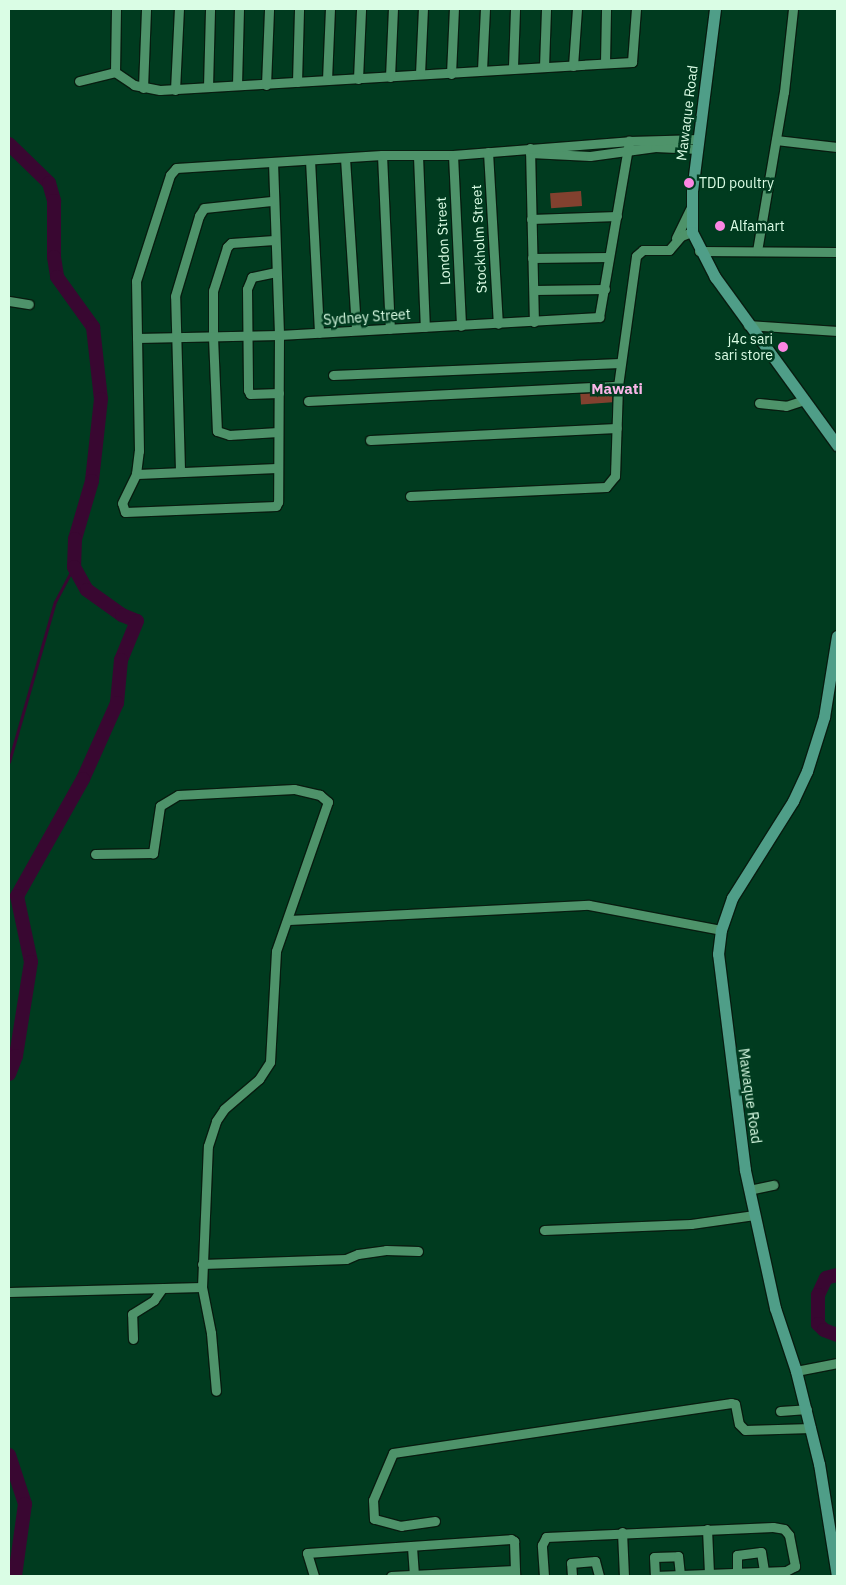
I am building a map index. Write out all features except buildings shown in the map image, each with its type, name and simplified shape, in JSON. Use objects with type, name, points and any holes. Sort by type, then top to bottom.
[{"type":"main road","name":"Mawaque Road","points":[[715,9],[691,206],[692,232],[699,251],[748,325],[806,400],[837,445]]},
{"type":"main road","name":"Mawaque Road","points":[[837,636],[824,717],[807,771],[793,801],[732,898],[721,930],[720,985],[749,1190],[775,1308],[807,1409],[833,1527],[837,1576]]},
{"type":"street","points":[[115,72],[116,9]]},
{"type":"street","points":[[143,88],[146,9]]},
{"type":"street","points":[[175,90],[178,9]]},
{"type":"street","points":[[208,87],[210,9]]},
{"type":"street","points":[[237,85],[239,9]]},
{"type":"street","points":[[266,85],[269,9]]},
{"type":"street","points":[[297,82],[299,9]]},
{"type":"street","points":[[327,80],[330,9]]},
{"type":"street","points":[[358,79],[361,9]]},
{"type":"street","points":[[390,77],[393,9]]},
{"type":"street","points":[[420,74],[423,9]]},
{"type":"street","points":[[451,74],[454,9]]},
{"type":"street","points":[[482,70],[485,9]]},
{"type":"street","points":[[513,67],[515,9]]},
{"type":"street","points":[[544,67],[546,9]]},
{"type":"street","points":[[573,66],[576,9]]},
{"type":"street","points":[[605,63],[606,9]]},
{"type":"street","points":[[115,72],[127,82],[143,88],[175,90],[420,74],[451,74],[513,67],[573,66],[632,62],[636,9]]},
{"type":"street","points":[[758,251],[776,140],[793,9]]},
{"type":"street","points":[[79,81],[115,72]]},
{"type":"street","points":[[776,140],[837,146]]},
{"type":"street","points":[[590,151],[629,141],[698,144]]},
{"type":"street","points":[[534,290],[605,289],[629,151],[629,141]]},
{"type":"street","points":[[272,162],[272,201],[279,336],[276,506],[125,512],[122,503],[136,474],[139,451],[137,276],[173,170],[272,162],[382,155],[453,155],[528,150],[629,151],[698,144]]},
{"type":"street","points":[[528,150],[534,322]]},
{"type":"street","name":"Stockholm Street","points":[[488,152],[498,324]]},
{"type":"street","points":[[382,155],[390,329]]},
{"type":"street","name":"London Street","points":[[453,155],[461,326]]},
{"type":"street","points":[[418,156],[425,327]]},
{"type":"street","points":[[345,158],[356,330]]},
{"type":"street","points":[[310,160],[319,334]]},
{"type":"street","points":[[180,470],[176,339],[177,285],[204,208],[272,201]]},
{"type":"street","points":[[410,496],[606,487],[615,476],[620,363],[636,256],[643,250],[669,250],[691,206]]},
{"type":"street","points":[[531,219],[617,216]]},
{"type":"street","points":[[674,241],[692,232]]},
{"type":"street","points":[[274,240],[231,243],[227,247],[212,290],[212,337],[217,431],[229,435],[278,432]]},
{"type":"street","points":[[699,251],[837,252]]},
{"type":"street","points":[[532,258],[610,257]]},
{"type":"street","points":[[276,272],[257,274],[249,282],[247,334],[248,392],[279,393]]},
{"type":"street","name":"Sydney Street","points":[[137,338],[176,339],[247,334],[279,336],[599,317],[605,289]]},
{"type":"street","points":[[9,301],[29,304]]},
{"type":"street","points":[[748,325],[837,331]]},
{"type":"street","points":[[333,375],[620,363]]},
{"type":"street","points":[[308,401],[618,386]]},
{"type":"street","points":[[759,403],[786,406],[806,400]]},
{"type":"street","points":[[370,440],[617,428]]},
{"type":"street","points":[[136,474],[180,470],[278,468]]},
{"type":"street","points":[[95,854],[153,853],[160,806],[178,795],[294,789],[320,795],[328,802],[289,920],[281,932],[276,951],[270,1062],[259,1079],[224,1109],[216,1121],[208,1146],[208,1188],[202,1287],[211,1333],[216,1391]]},
{"type":"street","points":[[289,920],[589,905],[721,930]]},
{"type":"street","points":[[749,1190],[774,1186]]},
{"type":"street","points":[[544,1230],[631,1229],[754,1215]]},
{"type":"street","points":[[202,1264],[346,1259],[358,1254],[386,1250],[418,1251]]},
{"type":"street","points":[[9,1292],[161,1290],[202,1287]]},
{"type":"street","points":[[133,1339],[132,1314],[154,1300],[161,1290]]},
{"type":"street","points":[[796,1371],[837,1362]]},
{"type":"street","points":[[435,1521],[401,1526],[374,1519],[372,1500],[392,1453],[731,1403],[735,1404],[739,1424],[745,1430],[811,1428]]},
{"type":"street","points":[[780,1410],[807,1409]]},
{"type":"street","points":[[544,1576],[542,1545],[546,1537],[622,1532],[784,1529],[789,1535],[794,1566],[786,1571],[655,1576],[654,1557],[678,1556],[680,1574]]},
{"type":"street","points":[[706,1530],[709,1573]]},
{"type":"street","points":[[622,1532],[624,1576]]},
{"type":"street","points":[[314,1576],[307,1553],[510,1539],[514,1541],[515,1573],[430,1576],[414,1573],[390,1576]]},
{"type":"street","points":[[412,1547],[414,1573]]},
{"type":"street","points":[[736,1572],[737,1555],[761,1552],[764,1572]]},
{"type":"street","points":[[572,1576],[571,1562],[596,1561],[599,1576]]},
{"type":"shaded area","points":[[581,191],[582,206],[551,208],[550,193]]},
{"type":"shaded area","points":[[615,388],[616,402],[581,404],[580,390]]},
{"type":"waterway","points":[[9,144],[49,183],[54,201],[54,257],[57,277],[93,327],[101,399],[92,481],[75,539],[74,567],[87,590],[122,615],[137,621],[121,660],[117,703],[83,779],[17,896],[31,962],[16,1056],[9,1074]]},
{"type":"waterway","points":[[9,762],[55,602],[74,567]]},
{"type":"waterway","points":[[837,1275],[826,1278],[818,1295],[818,1324],[824,1330],[837,1335]]},
{"type":"waterway","points":[[9,1455],[25,1504],[15,1576]]},
{"type":"place","name":"TDD poultry","points":[[689,183]]},
{"type":"place","name":"Alfamart","points":[[720,226]]},
{"type":"place","name":"j4c sari sari store","points":[[783,347]]},
{"type":"district","name":"Mawati","points":[[617,389]]}]
